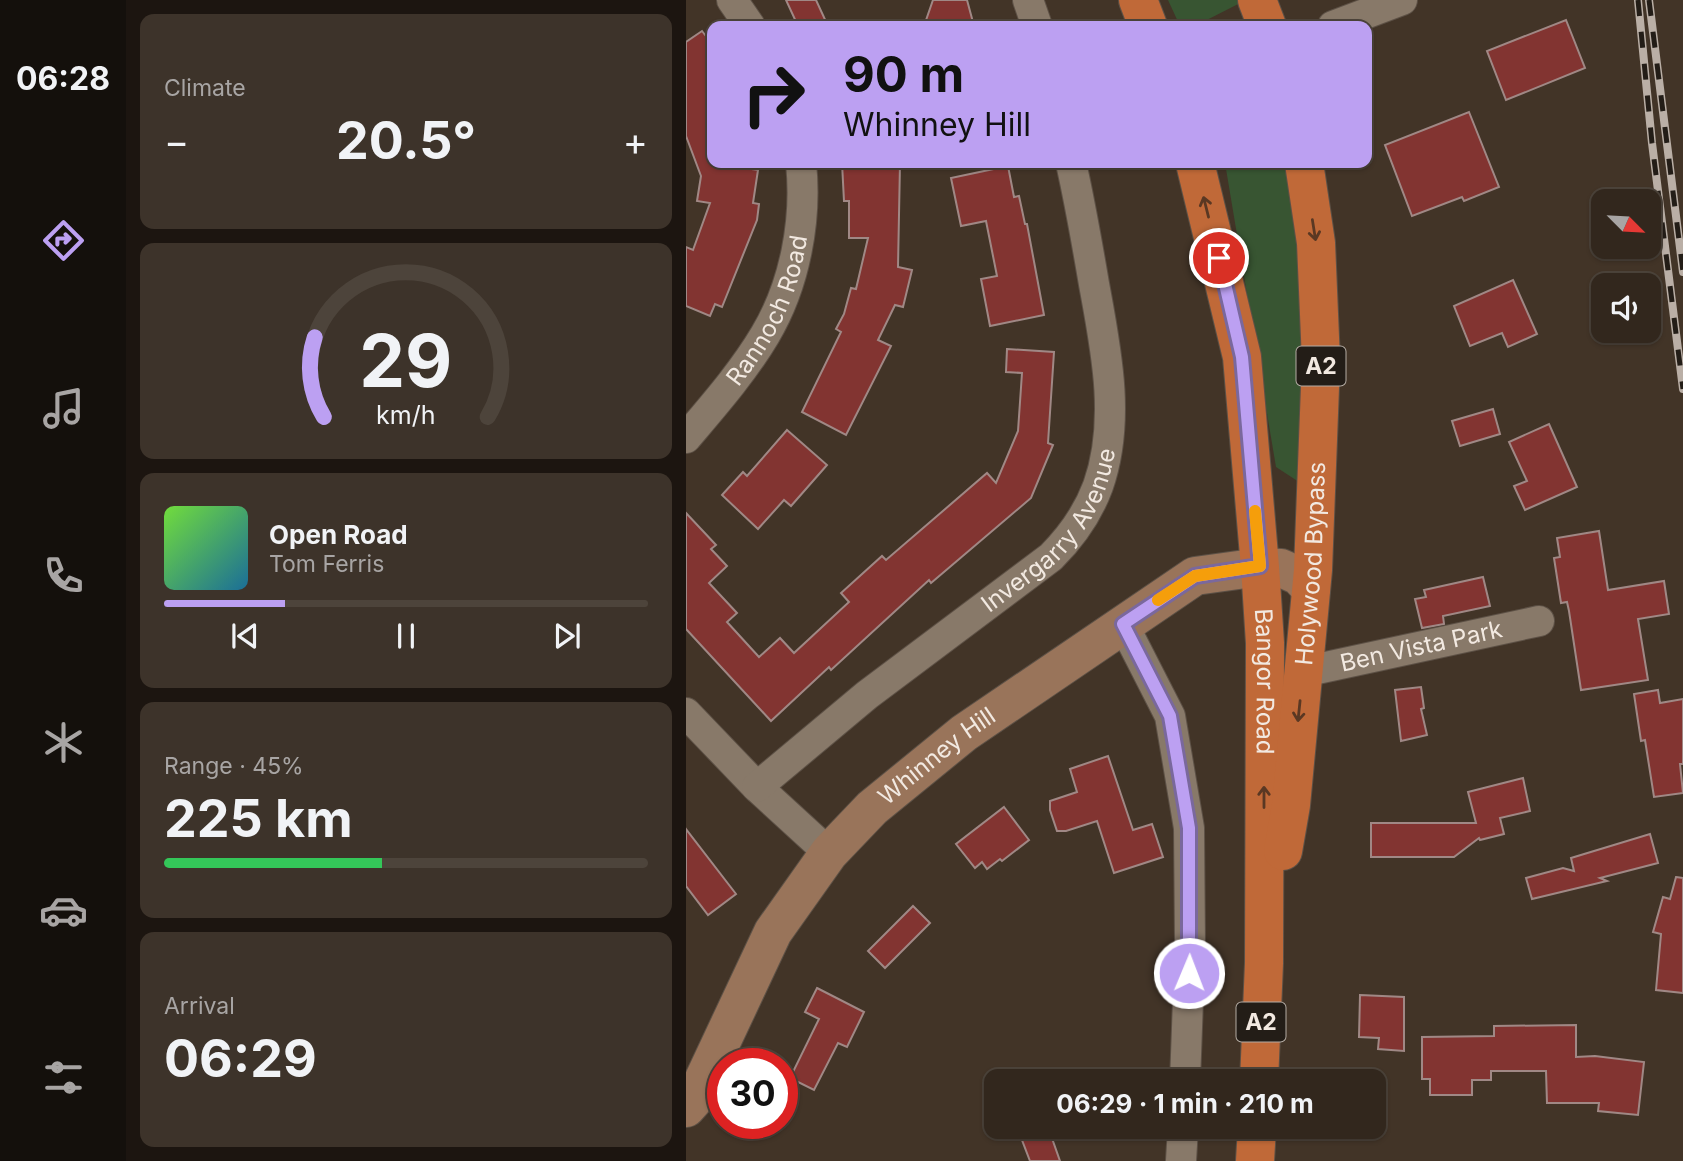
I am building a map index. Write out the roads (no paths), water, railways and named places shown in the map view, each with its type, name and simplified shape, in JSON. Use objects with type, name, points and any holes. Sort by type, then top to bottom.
[{"type":"highway","points":[[1138,0],[1146,21]]},
{"type":"highway","name":"Bangor Road","points":[[1196,168],[1242,357],[1284,574],[1265,643],[1264,963],[1260,1069]]},
{"type":"highway","name":"Holywood Bypass","points":[[1264,963],[1291,805],[1303,672],[1284,574],[1316,493],[1321,361],[1316,243],[1305,168]]},
{"type":"highway","points":[[1255,1161],[1256,1139]]},
{"type":"street","points":[[732,0],[747,21]]},
{"type":"street","points":[[1028,0],[1035,21]]},
{"type":"street","points":[[1346,21],[1402,0]]},
{"type":"street","name":"Rannoch Road","points":[[686,438],[727,388],[765,335],[780,305],[798,240],[802,207],[801,168]]},
{"type":"street","name":"Invergarry Avenue","points":[[757,787],[867,695],[1051,557],[1066,541],[1090,505],[1099,485],[1105,460],[1109,374],[1088,245],[1072,168]]},
{"type":"street","name":"Whinney Hill","points":[[686,1108],[695,1098],[773,932],[829,853],[872,808],[964,733],[1195,576],[1284,574]]},
{"type":"street","name":"Ben Vista Park","points":[[1303,672],[1539,621]]},
{"type":"street","points":[[1123,624],[1170,716],[1189,828],[1185,1069]]},
{"type":"street","points":[[686,713],[757,787],[829,853]]},
{"type":"street","points":[[1181,1161],[1182,1139]]},
{"type":"railway","points":[[1638,0],[1652,143],[1683,389]]},
{"type":"railway","points":[[1649,0],[1683,272]]}]
